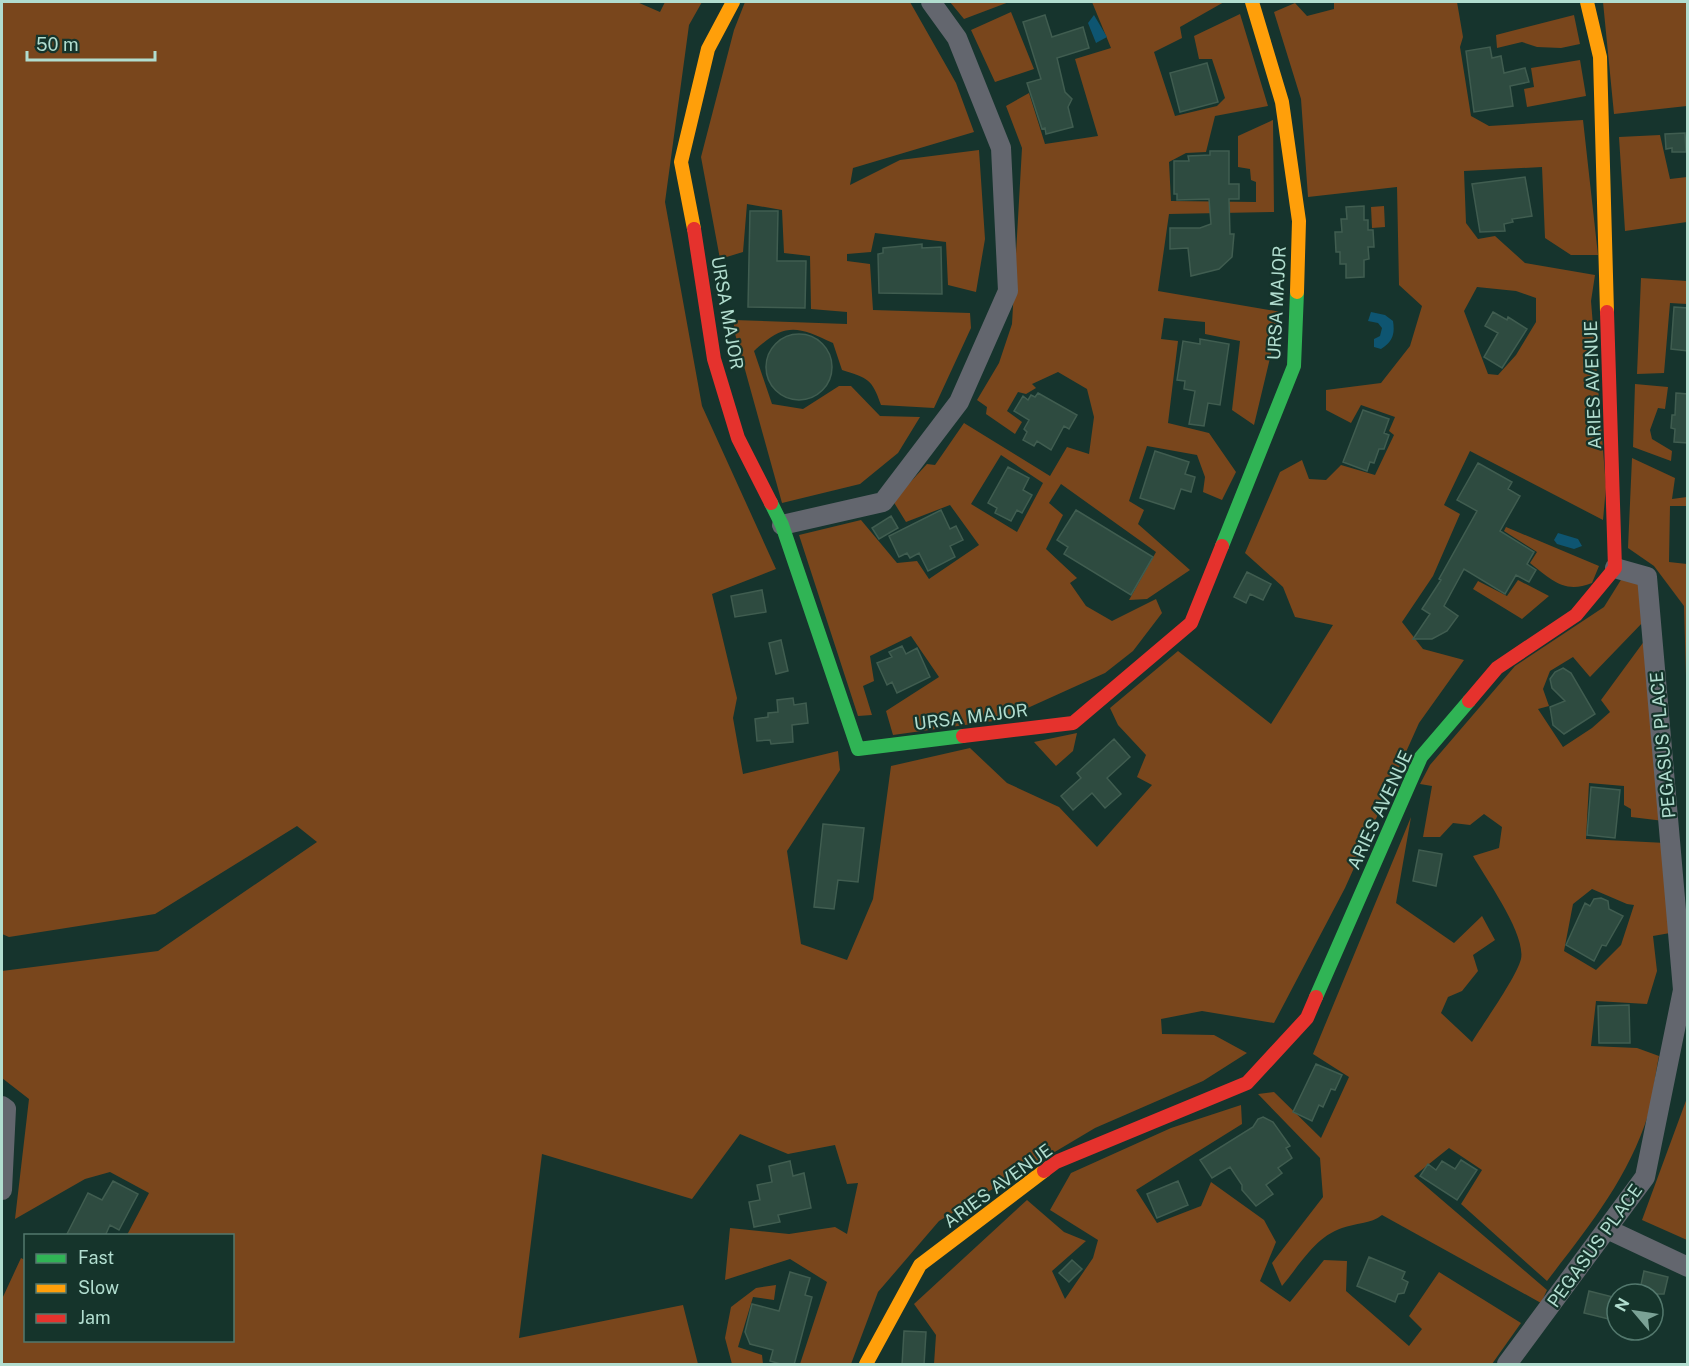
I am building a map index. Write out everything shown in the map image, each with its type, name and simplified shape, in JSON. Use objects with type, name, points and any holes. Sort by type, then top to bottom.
[{"type":"street","name":"URSA MAJOR","points":[[733,2],[708,49],[681,162],[700,259],[714,359],[738,438],[782,525],[858,749],[1073,723],[1191,623],[1294,366],[1299,221],[1282,102],[1252,2]]},
{"type":"street","points":[[782,525],[884,502],[959,402],[1008,291],[1001,148],[957,38],[931,2]]},
{"type":"street","name":"ARIES AVENUE","points":[[866,1365],[920,1265],[1056,1162],[1247,1083],[1307,1017],[1422,758],[1497,668],[1576,615],[1615,568],[1599,57],[1587,2]]},
{"type":"street","name":"PEGASUS PLACE","points":[[1507,1365],[1645,1177],[1683,990],[1647,577],[1615,568]]},
{"type":"street","points":[[2,1106],[6,1109],[2,1190]]},
{"type":"street","points":[[1607,1229],[1688,1268]]},
{"type":"shaded area","points":[[2,2],[637,2],[660,12],[665,2],[702,2],[689,25],[665,202],[702,406],[776,569],[712,594],[737,698],[733,718],[743,774],[838,751],[840,770],[787,851],[801,944],[847,960],[873,899],[891,766],[970,748],[1007,783],[1059,807],[1097,847],[1152,785],[1137,777],[1146,755],[1118,725],[1110,708],[1178,651],[1271,724],[1333,625],[1295,617],[1283,587],[1245,553],[1280,472],[1302,460],[1309,479],[1326,480],[1341,465],[1375,475],[1394,435],[1389,431],[1395,417],[1361,405],[1351,423],[1326,410],[1326,390],[1381,383],[1410,346],[1422,306],[1399,285],[1397,187],[1308,197],[1301,99],[1274,12],[1295,3],[1307,16],[1334,9],[1334,2],[1457,2],[1463,37],[1460,47],[1471,116],[1489,126],[1583,120],[1598,255],[1571,255],[1545,238],[1542,167],[1464,171],[1466,223],[1478,239],[1495,236],[1525,263],[1595,275],[1591,301],[1606,487],[1603,520],[1470,451],[1444,505],[1460,514],[1433,576],[1402,622],[1423,649],[1464,660],[1419,723],[1345,888],[1274,1023],[1202,1011],[1161,1019],[1162,1034],[1214,1035],[1247,1053],[1203,1081],[1095,1128],[939,1221],[878,1292],[851,1364],[800,1364],[827,1282],[790,1259],[725,1280],[730,1228],[789,1234],[835,1227],[847,1234],[858,1183],[847,1184],[835,1145],[788,1154],[740,1134],[692,1199],[542,1154],[519,1338],[683,1305],[698,1364],[2,1364],[2,1299],[21,1258],[24,1260],[24,1342],[234,1342],[234,1234],[128,1234],[149,1193],[110,1172],[85,1179],[15,1219],[29,1099],[2,1078],[2,971],[158,951],[317,842],[297,826],[155,914],[9,937],[2,934]],"holes":[[[1477,287],[1516,291],[1536,298],[1536,322],[1516,355],[1498,375],[1488,374],[1464,311]]]},
{"type":"shaded area","points":[[745,2],[910,2],[956,83],[974,132],[853,168],[850,185],[900,160],[979,150],[985,239],[976,292],[948,285],[946,242],[875,233],[871,252],[847,254],[847,261],[870,264],[873,310],[970,313],[971,328],[934,408],[881,405],[875,390],[868,381],[842,370],[833,343],[810,333],[800,330],[783,331],[774,335],[754,351],[772,404],[803,409],[839,386],[851,386],[880,416],[920,417],[898,453],[860,484],[782,503],[734,330],[734,320],[847,324],[847,312],[811,309],[810,256],[784,253],[782,210],[747,204],[743,252],[720,259],[701,157],[734,30]]},
{"type":"shaded area","points":[[950,2],[1009,2],[964,19]]},
{"type":"shaded area","points":[[1092,2],[1224,2],[1180,27],[1182,38],[1154,52],[1175,116],[1217,106],[1225,98],[1212,59],[1199,59],[1194,36],[1240,14],[1268,106],[1215,116],[1206,152],[1186,153],[1169,162],[1171,201],[1256,202],[1256,182],[1251,180],[1250,169],[1238,167],[1238,136],[1273,120],[1274,212],[1169,214],[1158,291],[1281,312],[1254,425],[1232,410],[1240,341],[1205,334],[1205,322],[1164,318],[1161,339],[1178,341],[1168,423],[1209,433],[1236,472],[1222,500],[1203,492],[1205,477],[1197,455],[1147,446],[1129,501],[1144,510],[1138,524],[1190,570],[1147,599],[1129,600],[1156,552],[1061,484],[1049,503],[1063,515],[1046,549],[1077,578],[1070,583],[1086,606],[1112,621],[1156,599],[1162,613],[1133,651],[1105,673],[1001,720],[893,735],[886,711],[939,677],[911,636],[870,656],[874,681],[863,686],[872,715],[858,716],[799,535],[861,520],[897,563],[917,561],[929,579],[979,545],[950,505],[906,522],[893,501],[927,464],[935,465],[964,423],[1050,476],[1067,447],[1089,454],[1094,417],[1087,389],[1058,372],[1032,384],[1036,388],[1026,394],[1018,392],[1007,411],[1022,422],[1015,434],[986,414],[987,407],[977,400],[999,363],[1012,324],[1022,148],[1006,106],[1029,93],[1045,144],[1098,136],[1075,59],[1111,48]],"holes":[[[1001,455],[1043,483],[1017,532],[971,504]]]},
{"type":"shaded area","points":[[1603,2],[1687,2],[1687,106],[1614,114]]},
{"type":"shaded area","points":[[1011,12],[1034,69],[995,82],[971,30]]},
{"type":"shaded area","points":[[1574,15],[1580,44],[1561,48],[1537,47],[1522,42],[1497,48],[1496,35]]},
{"type":"shaded area","points":[[1580,60],[1586,96],[1527,107],[1524,89],[1534,87],[1531,68]]},
{"type":"shaded area","points":[[1660,135],[1670,179],[1687,177],[1687,222],[1625,231],[1619,137]]},
{"type":"shaded area","points":[[1384,206],[1385,227],[1372,228],[1371,207]]},
{"type":"shaded area","points":[[1641,278],[1687,281],[1687,304],[1670,303],[1664,373],[1637,374]]},
{"type":"shaded area","points":[[1635,384],[1668,387],[1665,409],[1658,408],[1650,430],[1652,439],[1672,451],[1671,461],[1633,447]]},
{"type":"shaded area","points":[[1632,458],[1675,478],[1672,499],[1687,497],[1687,506],[1670,506],[1669,562],[1687,564],[1687,711],[1684,606],[1654,566],[1628,548]]},
{"type":"shaded area","points":[[1506,527],[1599,566],[1592,583],[1574,587],[1552,580],[1530,563],[1537,552],[1504,531]]},
{"type":"shaded area","points":[[1624,575],[1640,584],[1645,620],[1590,677],[1573,657],[1550,671],[1543,689],[1549,706],[1538,709],[1563,747],[1592,728],[1610,712],[1601,700],[1645,640],[1664,821],[1631,817],[1631,809],[1624,805],[1624,786],[1589,783],[1586,839],[1666,843],[1670,933],[1653,936],[1657,971],[1647,1004],[1596,1001],[1591,1046],[1637,1048],[1659,1056],[1648,1115],[1640,1138],[1618,1182],[1605,1202],[1547,1281],[1461,1204],[1482,1170],[1449,1148],[1414,1176],[1547,1290],[1541,1303],[1382,1215],[1368,1222],[1332,1232],[1308,1253],[1282,1286],[1272,1263],[1323,1197],[1320,1158],[1258,1094],[1274,1092],[1321,1138],[1349,1077],[1313,1054],[1411,817],[1396,903],[1454,943],[1482,916],[1495,940],[1473,955],[1478,971],[1462,991],[1448,997],[1441,1013],[1472,1042],[1506,989],[1521,959],[1521,948],[1511,921],[1473,856],[1499,848],[1502,827],[1484,814],[1470,825],[1453,823],[1440,837],[1423,837],[1432,786],[1420,784],[1430,765],[1515,666],[1604,607]],"holes":[[[1592,889],[1634,905],[1621,945],[1596,970],[1564,951],[1573,904]]]},
{"type":"shaded area","points":[[1518,580],[1549,596],[1522,619],[1473,589],[1478,581],[1507,596]]},
{"type":"shaded area","points":[[1077,733],[1073,751],[1056,766],[1034,742]]},
{"type":"shaded area","points":[[1687,1098],[1688,1240],[1642,1220]]},
{"type":"shaded area","points":[[1241,1105],[1242,1124],[1136,1190],[1157,1223],[1201,1206],[1211,1182],[1264,1220],[1276,1242],[1260,1281],[1290,1302],[1324,1260],[1347,1261],[1346,1291],[1409,1346],[1422,1329],[1409,1316],[1439,1272],[1521,1323],[1492,1364],[934,1364],[936,1335],[914,1304],[1027,1200],[1064,1232],[1086,1241],[1052,1271],[1065,1299],[1093,1258],[1098,1240],[1050,1210],[1071,1173],[1171,1128]]},
{"type":"shaded area","points":[[776,1285],[774,1300],[753,1297],[738,1347],[762,1355],[763,1364],[732,1364],[725,1338],[731,1307],[756,1288]]},
{"type":"water","points":[[1094,15],[1107,37],[1096,43],[1088,23]]},
{"type":"water","points":[[1371,312],[1385,315],[1393,321],[1392,337],[1381,349],[1374,347],[1374,339],[1380,336],[1382,328],[1378,323],[1368,321]]},
{"type":"water","points":[[1558,533],[1578,539],[1582,546],[1574,549],[1557,544],[1554,540]]},
{"type":"building","points":[[1045,15],[1052,37],[1083,27],[1089,48],[1057,58],[1065,92],[1072,99],[1068,107],[1073,127],[1046,134],[1045,128],[1042,129],[1027,83],[1041,79],[1023,22]]},
{"type":"building","points":[[1490,47],[1492,58],[1501,56],[1504,73],[1525,68],[1529,82],[1510,86],[1513,106],[1474,112],[1466,51]]},
{"type":"building","points":[[1207,63],[1218,102],[1180,112],[1170,73]]},
{"type":"building","points":[[1685,133],[1686,152],[1672,152],[1672,148],[1666,149],[1665,134]]},
{"type":"building","points":[[1210,151],[1229,151],[1229,184],[1239,184],[1239,199],[1229,199],[1230,234],[1234,234],[1232,257],[1219,269],[1191,276],[1188,248],[1170,249],[1170,228],[1200,228],[1211,224],[1209,199],[1177,200],[1177,194],[1174,194],[1174,161],[1189,161],[1188,156],[1210,155]]},
{"type":"building","points":[[1525,177],[1532,216],[1512,219],[1513,222],[1504,224],[1505,231],[1480,232],[1472,184]]},
{"type":"building","points":[[1364,206],[1364,220],[1368,220],[1368,230],[1373,230],[1374,247],[1368,247],[1369,259],[1364,260],[1364,277],[1346,278],[1346,264],[1340,264],[1340,252],[1336,252],[1335,232],[1342,232],[1341,219],[1347,219],[1346,207]]},
{"type":"building","points":[[750,211],[778,211],[777,261],[806,261],[805,308],[748,307]]},
{"type":"building","points":[[922,244],[922,248],[941,247],[942,294],[879,293],[878,254],[883,253],[883,248]]},
{"type":"building","points":[[1674,307],[1688,308],[1688,351],[1671,349]]},
{"type":"building","points":[[1493,312],[1507,320],[1508,317],[1527,329],[1502,368],[1484,357],[1498,333],[1485,326]]},
{"type":"building","points":[[792,334],[806,334],[818,339],[827,348],[832,367],[830,380],[823,391],[806,400],[792,400],[780,395],[771,386],[766,374],[766,360],[771,348],[780,339]]},
{"type":"building","points":[[1200,339],[1229,344],[1220,405],[1208,403],[1204,426],[1189,424],[1195,391],[1184,389],[1185,381],[1177,380],[1183,341],[1200,344]]},
{"type":"building","points":[[1038,393],[1077,415],[1069,429],[1064,426],[1051,450],[1037,441],[1034,446],[1023,440],[1027,432],[1024,429],[1029,420],[1014,411],[1023,396],[1028,400],[1031,395],[1035,397]]},
{"type":"building","points":[[1676,393],[1688,394],[1688,443],[1674,442],[1675,429],[1671,428],[1672,415],[1675,415]]},
{"type":"building","points":[[1363,410],[1389,419],[1384,433],[1389,435],[1384,449],[1379,449],[1374,463],[1370,462],[1367,471],[1343,462]]},
{"type":"building","points":[[1155,451],[1189,462],[1185,474],[1195,477],[1191,492],[1181,489],[1174,509],[1140,498]]},
{"type":"building","points":[[1478,463],[1512,482],[1508,489],[1520,496],[1500,531],[1534,552],[1527,564],[1536,570],[1529,582],[1516,575],[1505,594],[1464,569],[1444,606],[1458,616],[1447,631],[1432,639],[1413,639],[1430,614],[1422,609],[1441,580],[1439,579],[1477,511],[1457,500]]},
{"type":"building","points":[[1008,467],[1029,478],[1023,490],[1032,495],[1022,513],[1017,510],[1011,521],[995,513],[997,508],[988,503]]},
{"type":"building","points":[[941,510],[950,529],[956,526],[963,540],[950,546],[955,557],[928,571],[919,553],[910,558],[907,553],[899,557],[889,536]]},
{"type":"building","points":[[1076,510],[1153,557],[1131,595],[1064,554],[1068,547],[1057,540]]},
{"type":"building","points":[[891,516],[898,528],[879,539],[872,528]]},
{"type":"building","points":[[1247,572],[1271,584],[1263,600],[1250,594],[1246,603],[1234,597]]},
{"type":"building","points":[[762,590],[766,612],[735,617],[731,596]]},
{"type":"building","points":[[781,640],[788,671],[776,674],[769,643]]},
{"type":"building","points":[[902,646],[906,654],[917,648],[930,677],[897,693],[892,682],[887,685],[877,663],[892,657],[889,652]]},
{"type":"building","points":[[1563,668],[1571,673],[1595,714],[1564,734],[1553,725],[1550,707],[1565,701],[1552,688],[1550,679],[1555,672]]},
{"type":"building","points":[[793,698],[794,705],[806,703],[808,723],[792,725],[793,742],[771,744],[770,740],[757,741],[755,719],[768,717],[768,713],[778,712],[777,700]]},
{"type":"building","points":[[1114,739],[1130,757],[1107,778],[1121,794],[1105,808],[1092,793],[1073,810],[1061,796],[1081,778],[1077,773]]},
{"type":"building","points":[[1591,787],[1620,790],[1615,838],[1587,835]]},
{"type":"building","points":[[823,824],[864,828],[858,882],[838,880],[834,909],[814,907]]},
{"type":"building","points":[[1419,850],[1442,854],[1436,886],[1413,881]]},
{"type":"building","points":[[1601,898],[1608,901],[1609,909],[1623,916],[1606,946],[1602,945],[1594,961],[1566,945],[1585,903],[1590,906],[1594,899]]},
{"type":"building","points":[[1629,1005],[1630,1043],[1599,1043],[1598,1006]]},
{"type":"building","points":[[1316,1064],[1342,1075],[1335,1090],[1331,1089],[1323,1107],[1319,1105],[1312,1121],[1293,1112]]},
{"type":"building","points":[[1263,1117],[1273,1122],[1290,1146],[1286,1148],[1292,1158],[1278,1168],[1282,1173],[1266,1185],[1273,1194],[1256,1206],[1242,1190],[1242,1185],[1230,1167],[1212,1178],[1200,1160],[1253,1127],[1258,1119]]},
{"type":"building","points":[[1461,1160],[1477,1170],[1457,1200],[1420,1176],[1428,1164],[1436,1170],[1442,1161],[1455,1169]]},
{"type":"building","points":[[790,1161],[793,1176],[804,1173],[811,1208],[778,1215],[780,1222],[754,1227],[749,1202],[760,1200],[757,1185],[772,1182],[769,1166]]},
{"type":"building","points":[[113,1181],[138,1194],[119,1230],[110,1225],[106,1234],[67,1234],[88,1193],[102,1200]]},
{"type":"building","points":[[1178,1181],[1188,1205],[1157,1218],[1147,1194]]},
{"type":"building","points":[[1369,1257],[1405,1272],[1402,1279],[1408,1282],[1404,1293],[1398,1294],[1395,1302],[1357,1286]]},
{"type":"building","points":[[1072,1260],[1082,1269],[1069,1282],[1059,1273]]},
{"type":"building","points":[[1644,1271],[1668,1277],[1665,1290],[1665,1282],[1642,1282]]},
{"type":"building","points":[[790,1272],[810,1278],[805,1295],[812,1297],[794,1365],[784,1365],[770,1361],[773,1350],[750,1344],[745,1332],[752,1304],[779,1311]]},
{"type":"building","points":[[1589,1291],[1605,1295],[1605,1318],[1584,1313]]},
{"type":"building","points":[[904,1331],[926,1332],[924,1365],[902,1365]]},
{"type":"traffic: fast","points":[[1222,546],[1294,366],[1297,292]]},
{"type":"traffic: fast","points":[[771,503],[782,525],[858,749],[963,736]]},
{"type":"traffic: fast","points":[[1316,997],[1421,757],[1469,701]]},
{"type":"traffic: slow","points":[[694,229],[681,162],[708,49],[733,2]]},
{"type":"traffic: slow","points":[[1252,2],[1282,102],[1299,221],[1297,292]]},
{"type":"traffic: slow","points":[[1587,2],[1600,57],[1607,312]]},
{"type":"traffic: slow","points":[[866,1364],[920,1265],[1044,1171]]},
{"type":"traffic: jam","points":[[694,229],[714,359],[738,438],[771,503]]},
{"type":"traffic: jam","points":[[1469,701],[1497,668],[1576,615],[1615,568],[1607,312]]},
{"type":"traffic: jam","points":[[963,736],[1073,723],[1191,623],[1222,546]]},
{"type":"traffic: jam","points":[[1044,1171],[1056,1162],[1247,1083],[1307,1018],[1316,997]]}]
